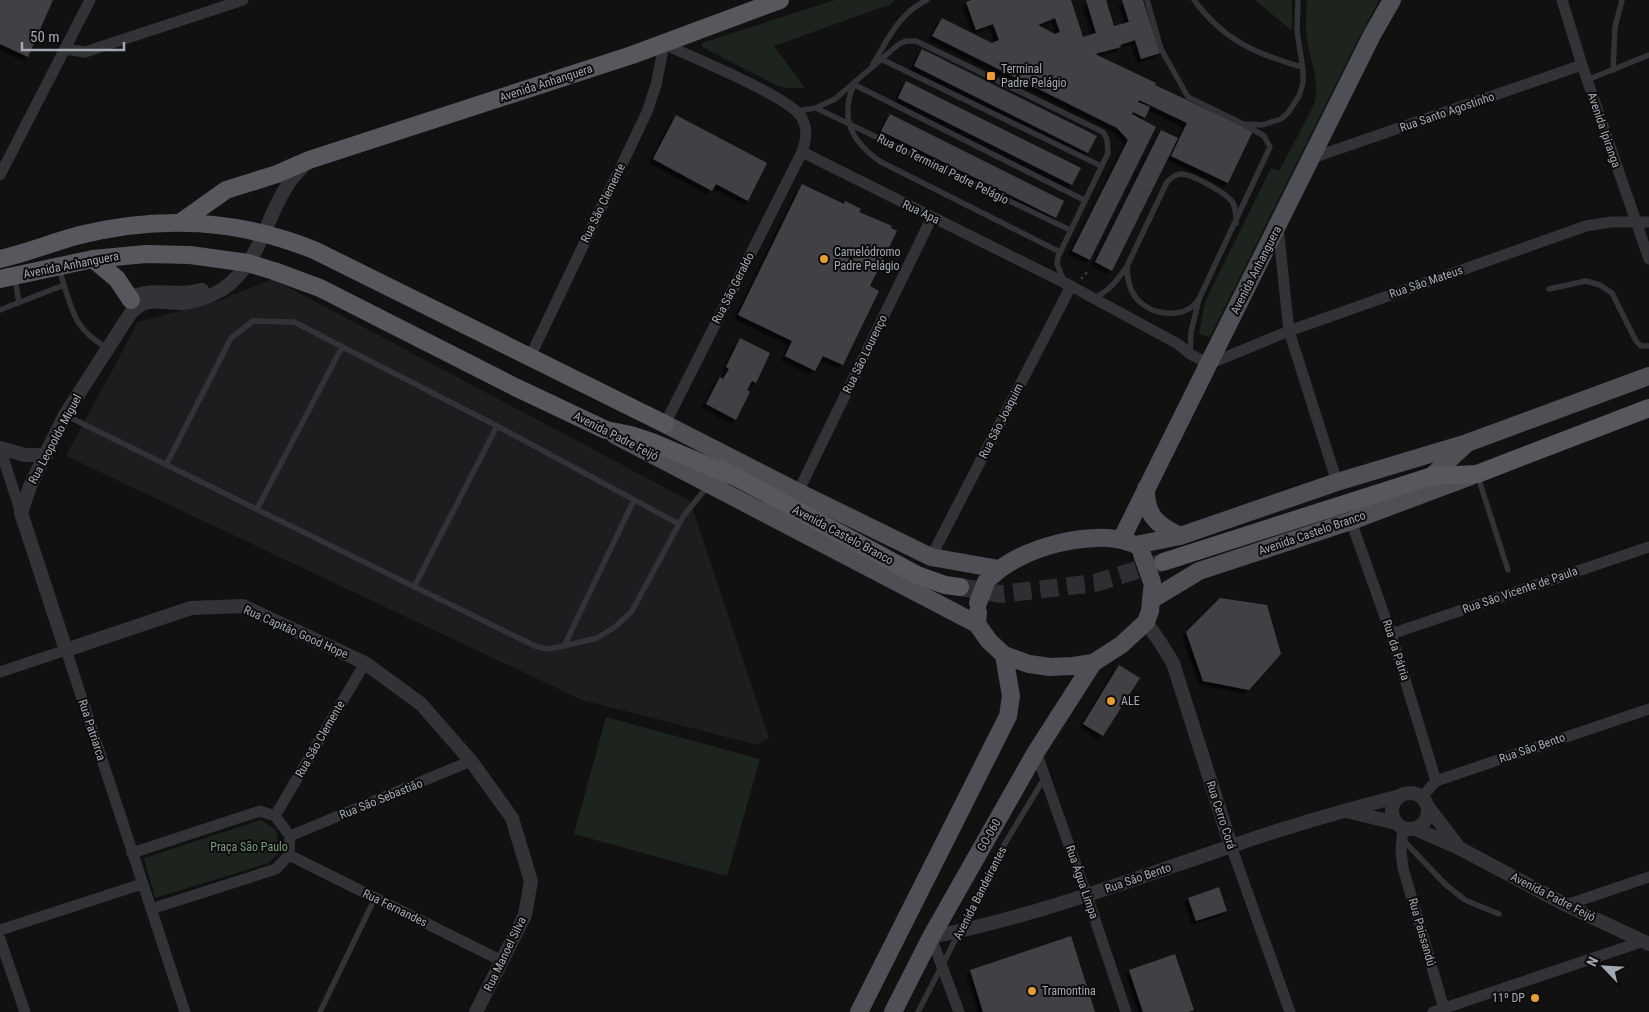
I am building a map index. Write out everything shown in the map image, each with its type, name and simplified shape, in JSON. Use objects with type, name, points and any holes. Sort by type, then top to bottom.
[{"type":"highway","name":"Avenida Anhanguera","points":[[181,222],[226,190],[277,174],[309,160],[664,44],[772,1]]},
{"type":"highway","name":"Avenida Anhanguera","points":[[0,260],[80,235],[156,222],[217,225],[265,233]]},
{"type":"highway","points":[[265,233],[314,250],[665,424]]},
{"type":"highway","name":"Avenida Anhanguera","points":[[6,278],[58,265],[93,259],[146,254],[190,255],[248,263]]},
{"type":"highway","points":[[93,259],[117,279],[130,300]]},
{"type":"highway","name":"Avenida Padre Feijó","points":[[248,263],[320,288],[515,387],[606,430]]},
{"type":"highway","name":"Avenida Castelo Branco","points":[[619,401],[639,417],[730,475],[917,575],[945,585],[960,587]]},
{"type":"highway","name":"Avenida Castelo Branco","points":[[1163,562],[1432,476],[1477,474],[1649,408]]},
{"type":"highway","name":"Avenida Castelo Branco","points":[[606,430],[652,442],[730,475]]},
{"type":"main road","name":"Avenida Anhanguera","points":[[1133,546],[1146,487],[1278,227],[1372,36],[1392,0]]},
{"type":"main road","name":"Avenida Castelo Branco","points":[[1133,546],[1180,536],[1337,482],[1467,443],[1649,376]]},
{"type":"main road","points":[[665,424],[931,557],[999,569]]},
{"type":"main road","name":"Avenida Padre Feijó","points":[[606,430],[977,624]]},
{"type":"main road","name":"Avenida Castelo Branco","points":[[1432,476],[1467,443]]},
{"type":"main road","name":"Avenida Castelo Branco","points":[[1151,600],[1199,571],[1351,521],[1477,474]]},
{"type":"main road","points":[[1146,487],[1146,500],[1149,511],[1164,528],[1180,536]]},
{"type":"main road","points":[[1093,663],[1050,667],[1030,664],[1004,655],[989,642],[977,624],[978,602],[986,582],[999,569],[1024,555],[1065,542],[1082,538],[1133,546],[1152,582],[1151,600],[1146,622]]},
{"type":"main road","name":"GO-060","points":[[892,1012],[931,937],[1036,752],[1093,663],[1120,645],[1146,622]]},
{"type":"main road","points":[[859,1012],[1008,716],[1011,696],[1004,655]]},
{"type":"street","points":[[1,169],[90,0]]},
{"type":"street","points":[[65,48],[85,52],[243,0]]},
{"type":"street","name":"Avenida Ipiranga","points":[[1562,0],[1587,80],[1649,259]]},
{"type":"street","points":[[664,44],[778,98],[797,111],[802,117],[806,132],[802,152]]},
{"type":"street","name":"Rua São Clemente","points":[[530,357],[647,112],[656,85],[664,44]]},
{"type":"street","name":"Rua Santo Agostinho","points":[[1312,158],[1582,65]]},
{"type":"street","name":"Rua Apa","points":[[802,152],[1068,284],[1178,344],[1190,354],[1209,364]]},
{"type":"street","name":"Rua São Geraldo","points":[[665,424],[802,152]]},
{"type":"street","points":[[130,300],[144,293],[195,292],[207,288],[248,263],[265,233],[287,186],[309,160]]},
{"type":"street","name":"Rua São Lourenço","points":[[798,492],[932,217]]},
{"type":"street","name":"Rua São Mateus","points":[[1209,364],[1289,330],[1586,226],[1611,222],[1649,222]]},
{"type":"street","points":[[1278,227],[1289,330],[1337,482]]},
{"type":"street","name":"Rua Leopoldo Miguel","points":[[21,513],[30,486],[65,415],[106,348],[136,307],[144,302],[184,303],[211,296],[236,278],[248,263]]},
{"type":"street","name":"Rua São Joaquim","points":[[931,557],[1068,284]]},
{"type":"street","name":"Rua Leopoldo Miguel","points":[[106,348],[130,300]]},
{"type":"street","points":[[0,448],[25,455],[46,455]]},
{"type":"street","name":"Rua Patriarca","points":[[0,448],[185,1012]]},
{"type":"street","name":"Rua da Pátria","points":[[1351,521],[1391,634],[1436,781]]},
{"type":"street","name":"Rua São Vicente de Paula","points":[[1391,634],[1649,547]]},
{"type":"street","name":"Rua Capitão Good Hope","points":[[0,672],[191,608],[243,606],[365,663],[421,704],[472,761]]},
{"type":"street","name":"Rua Cerro Corá","points":[[1146,622],[1173,664],[1231,846],[1290,1012]]},
{"type":"street","name":"Rua São Clemente","points":[[275,816],[365,663]]},
{"type":"street","name":"Rua São Bento","points":[[1436,781],[1649,709]]},
{"type":"street","name":"Rua Água Limpa","points":[[1036,752],[1088,896],[1126,1012]]},
{"type":"street","name":"Rua São Sebastião","points":[[290,836],[472,761]]},
{"type":"street","name":"Rua Manoel Silva","points":[[472,761],[512,818],[531,881],[525,914],[476,1012]]},
{"type":"street","points":[[1425,802],[1436,781]]},
{"type":"street","points":[[1343,811],[1405,834],[1424,824],[1428,816],[1425,802],[1415,793],[1407,793],[1400,796],[1393,804],[1392,814],[1405,834]]},
{"type":"street","name":"Rua São Bento","points":[[931,937],[960,931],[1088,896],[1231,846],[1343,811],[1400,796]]},
{"type":"street","name":"Avenida Padre Feijó","points":[[1425,802],[1459,848]]},
{"type":"street","points":[[132,853],[260,811],[275,816],[290,836],[289,855],[276,869],[151,909]]},
{"type":"street","name":"Avenida Padre Feijó","points":[[1405,834],[1459,848],[1566,905],[1646,943]]},
{"type":"street","name":"Rua Paissandú","points":[[1405,834],[1403,868],[1441,1011]]},
{"type":"street","name":"Rua Fernandes","points":[[289,855],[502,961]]},
{"type":"street","points":[[1566,905],[1649,878]]},
{"type":"street","points":[[0,930],[142,884]]},
{"type":"street","points":[[931,937],[959,1012]]},
{"type":"street","points":[[0,939],[26,1012]]},
{"type":"street","points":[[1441,1011],[1646,943]]},
{"type":"lane","points":[[869,70],[899,21],[917,4],[927,0]]},
{"type":"lane","points":[[1147,0],[1161,48],[1175,77],[1188,97],[1264,136],[1270,147],[1199,300],[1191,332],[1190,354]]},
{"type":"lane","points":[[1194,0],[1207,18],[1220,30],[1244,45],[1278,60],[1302,67]]},
{"type":"lane","points":[[1242,124],[1262,125],[1281,119],[1288,113],[1299,96],[1303,84],[1297,31],[1298,0]]},
{"type":"lane","points":[[1613,70],[1615,28],[1622,0]]},
{"type":"lane","points":[[797,111],[816,108],[835,99],[906,40],[923,43],[1103,132],[1107,139],[1108,153],[1070,230],[1057,264],[1068,284]]},
{"type":"lane","points":[[1587,80],[1649,55]]},
{"type":"lane","points":[[881,60],[1101,166]]},
{"type":"lane","points":[[854,84],[846,111],[849,123],[855,137],[873,157],[1060,252]]},
{"type":"lane","points":[[854,84],[1084,200]]},
{"type":"lane","name":"Rua do Terminal Padre Pelágio","points":[[816,108],[1070,230]]},
{"type":"lane","points":[[1094,298],[1114,284],[1128,266],[1168,182],[1175,176],[1181,174],[1190,176],[1228,197],[1233,202],[1236,223]]},
{"type":"lane","points":[[58,265],[73,313],[82,329],[106,348]]},
{"type":"lane","points":[[1128,266],[1127,275],[1130,288],[1146,306],[1159,312],[1178,313],[1188,309],[1199,300]]},
{"type":"lane","points":[[6,278],[20,303]]},
{"type":"lane","points":[[1549,289],[1586,281],[1600,285],[1612,293],[1636,341],[1641,346],[1649,346]]},
{"type":"lane","points":[[0,310],[64,285]]},
{"type":"lane","points":[[166,465],[231,338],[252,321],[294,322],[497,426],[679,524]]},
{"type":"lane","points":[[257,509],[342,346]]},
{"type":"lane","points":[[65,415],[535,646],[547,649],[597,638],[615,627],[632,611],[684,515],[709,484]]},
{"type":"lane","points":[[414,587],[497,426]]},
{"type":"lane","points":[[1477,474],[1508,570]]},
{"type":"lane","points":[[564,646],[634,500]]},
{"type":"lane","name":"Avenida Bandeirantes","points":[[918,1012],[1004,845],[1044,777]]},
{"type":"lane","points":[[1405,834],[1420,859],[1459,895],[1465,900],[1499,914]]},
{"type":"lane","points":[[320,1012],[376,898]]},
{"type":"shaded area","points":[[273,279],[690,501],[769,738],[758,745],[582,700],[66,456],[138,322],[218,301]]},
{"type":"green space","points":[[835,0],[895,0],[891,4],[774,46],[805,88],[778,86],[702,47],[702,43]]},
{"type":"green space","points":[[1255,0],[1292,0],[1292,31]]},
{"type":"green space","points":[[1307,0],[1379,0],[1210,337],[1199,334],[1208,296],[1271,168],[1279,171],[1314,105],[1316,80],[1306,34]]},
{"type":"green space","points":[[606,717],[760,759],[727,876],[574,834]]},
{"type":"green space","name":"Praça São Paulo","points":[[261,820],[276,830],[279,852],[269,863],[155,898],[144,858]]},
{"type":"building","points":[[0,0],[53,0],[28,57],[0,44]]},
{"type":"building","points":[[971,0],[1071,0],[1083,37],[1096,33],[1086,0],[1106,0],[1114,26],[1129,22],[1122,0],[1143,0],[1160,53],[1141,59],[1135,40],[1120,45],[1121,47],[1095,54],[1156,83],[1155,85],[1253,131],[1228,183],[1171,156],[1187,123],[1139,100],[1138,102],[1150,107],[1145,118],[1133,112],[1132,114],[1156,127],[1090,260],[1072,251],[1128,140],[1117,128],[932,36],[942,18],[992,43],[999,40],[993,24],[976,30],[966,2]],"holes":[[[1055,18],[1060,32],[1055,34],[1038,25]]]},
{"type":"building","points":[[922,49],[1097,136],[1088,153],[914,66]]},
{"type":"building","points":[[906,81],[1081,168],[1072,185],[898,98]]},
{"type":"building","points":[[890,114],[1064,201],[1056,218],[881,131]]},
{"type":"building","points":[[676,115],[767,163],[748,201],[716,184],[712,191],[653,159]]},
{"type":"building","points":[[1161,130],[1178,138],[1112,271],[1095,262]]},
{"type":"building","name":"Camelódromo Padre Pelágio","points":[[802,184],[844,204],[845,201],[861,209],[859,212],[892,226],[891,228],[897,231],[870,286],[879,291],[843,365],[823,356],[815,371],[785,356],[792,341],[738,315]]},
{"type":"building","points":[[740,338],[770,353],[756,383],[752,381],[747,390],[750,392],[736,420],[706,404],[720,377],[723,379],[729,369],[726,367]]},
{"type":"building","points":[[1220,598],[1267,605],[1281,654],[1249,690],[1203,681],[1186,632]]},
{"type":"building","name":"ALE","points":[[1119,665],[1140,678],[1103,736],[1083,724]]},
{"type":"building","points":[[1219,887],[1227,911],[1196,921],[1188,898]]},
{"type":"building","name":"Tramontina","points":[[1071,936],[1095,1012],[983,1012],[970,970]]},
{"type":"building","points":[[1175,954],[1194,1010],[1189,1012],[1143,1012],[1129,970]]},
{"type":"tunnel","points":[[960,587],[1001,594],[1095,583],[1160,563]]},
{"type":"place","name":"Terminal Padre Pelágio","points":[[991,76]]},
{"type":"place","name":"Camelódromo Padre Pelágio","points":[[824,259]]},
{"type":"place","name":"ALE","points":[[1111,701]]},
{"type":"place","name":"Tramontina","points":[[1032,991]]},
{"type":"place","name":"11º DP","points":[[1535,998]]}]
